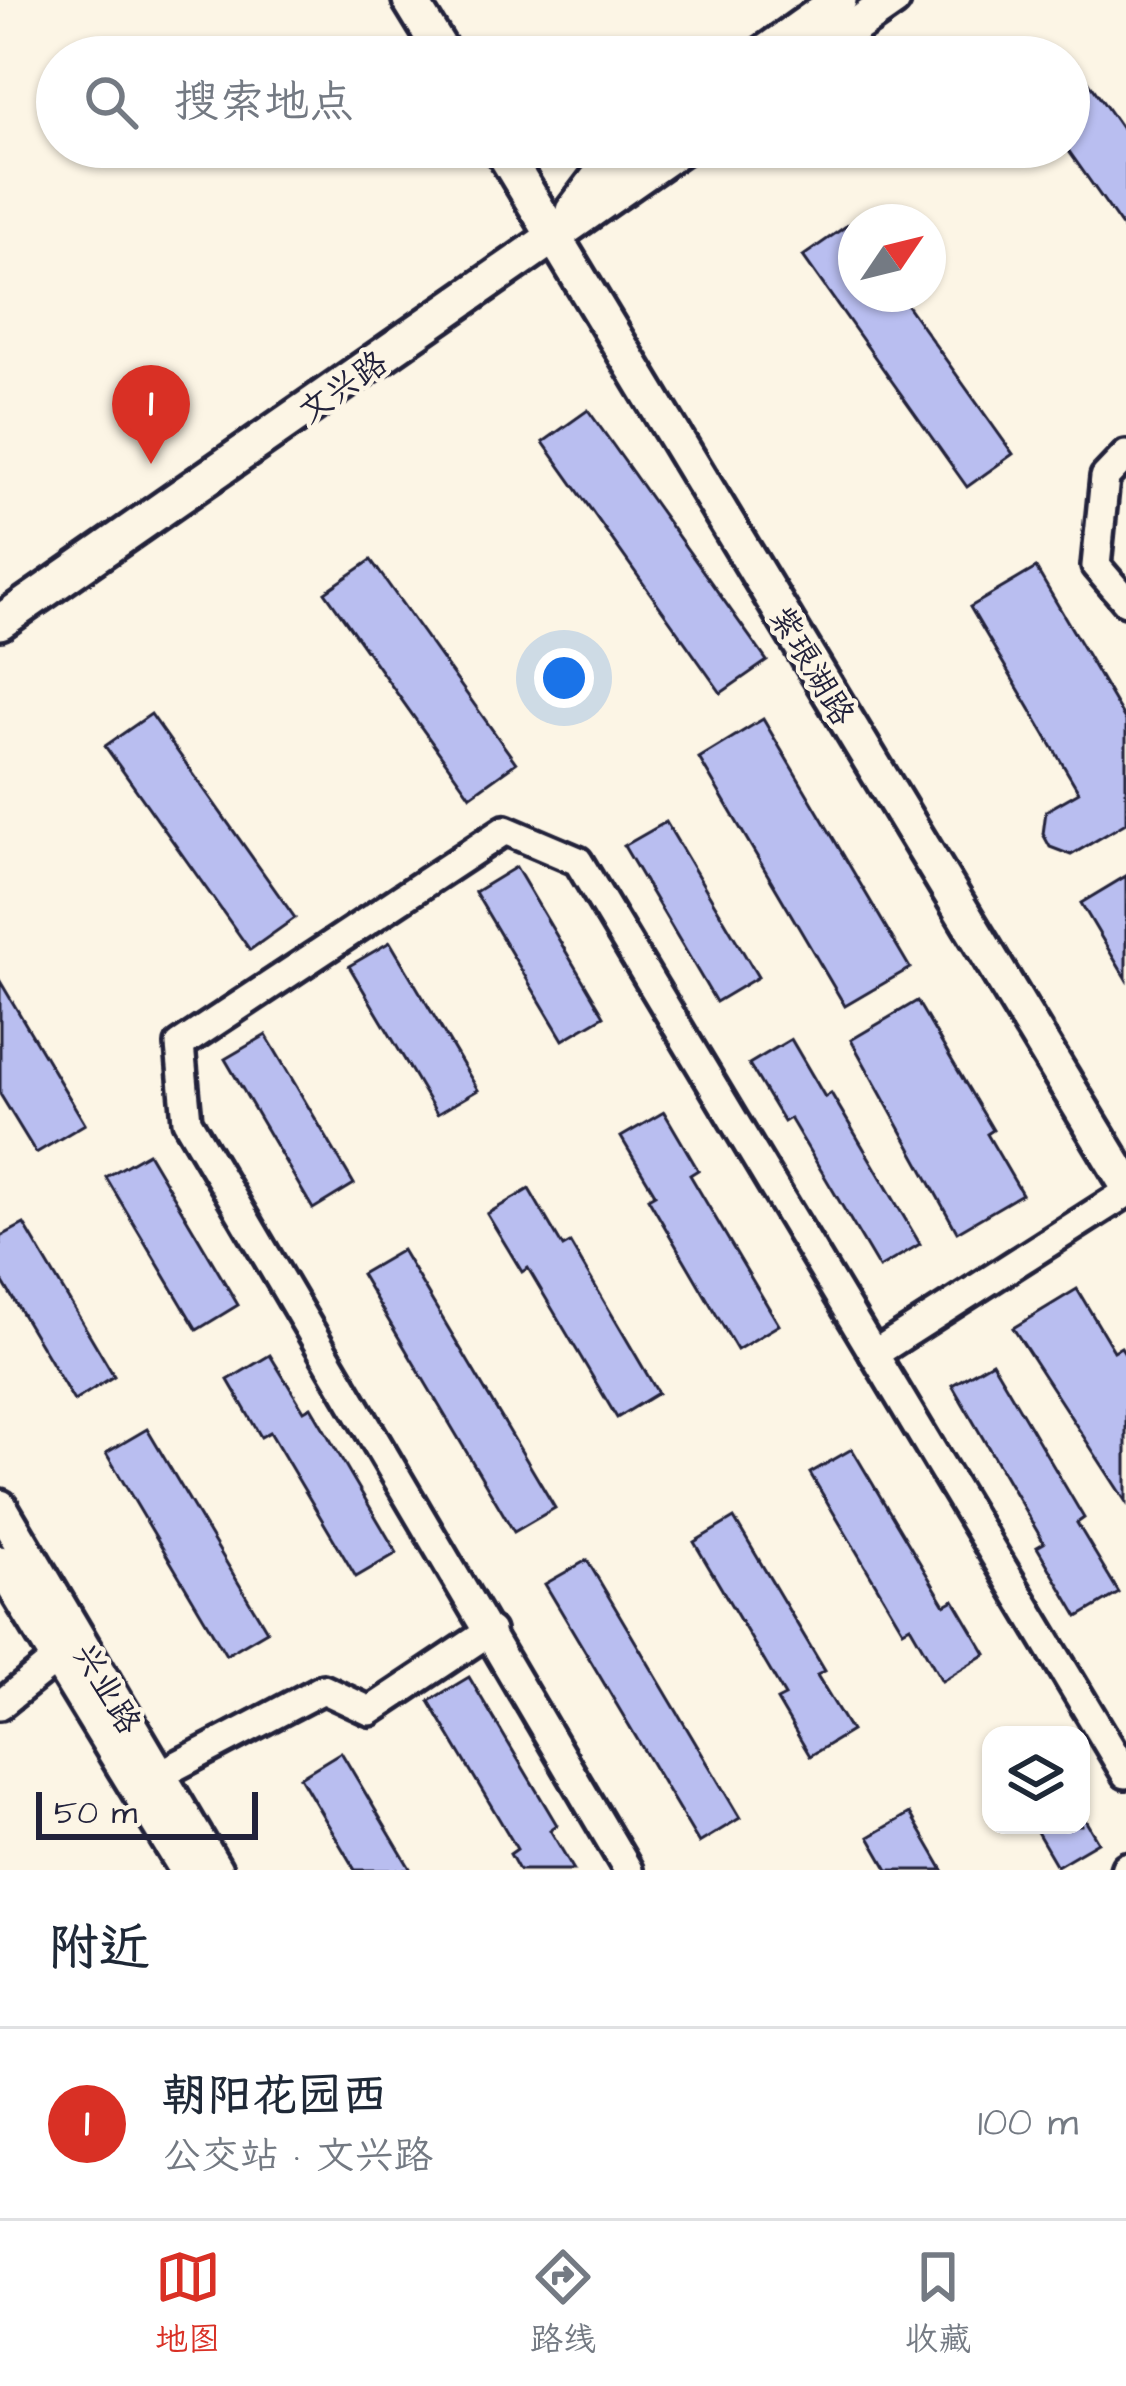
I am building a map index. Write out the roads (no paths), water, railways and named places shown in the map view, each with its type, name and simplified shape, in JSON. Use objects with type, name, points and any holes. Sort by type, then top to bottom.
[{"type":"street","points":[[410,0],[432,36]]},
{"type":"street","points":[[788,36],[839,0]]},
{"type":"street","points":[[841,36],[893,0]]},
{"type":"street","name":"紫琅湖路","points":[[513,168],[1126,1183]]},
{"type":"street","points":[[554,236],[605,168]]},
{"type":"street","name":"文兴路","points":[[0,622],[652,168]]},
{"type":"street","points":[[1126,455],[1105,477],[1096,566],[1126,601]]},
{"type":"street","points":[[628,1870],[187,1121],[180,1046],[505,830],[578,861],[1126,1774]]},
{"type":"street","points":[[874,1354],[1126,1193]]},
{"type":"street","name":"兴业路","points":[[0,1507],[215,1870]]},
{"type":"street","name":"兴业路","points":[[0,1563],[187,1870]]},
{"type":"street","points":[[159,1775],[323,1689],[370,1712],[490,1631]]},
{"type":"street","points":[[0,1705],[58,1658]]},
{"type":"place","name":"朝阳花园西","points":[[151,464]]}]
